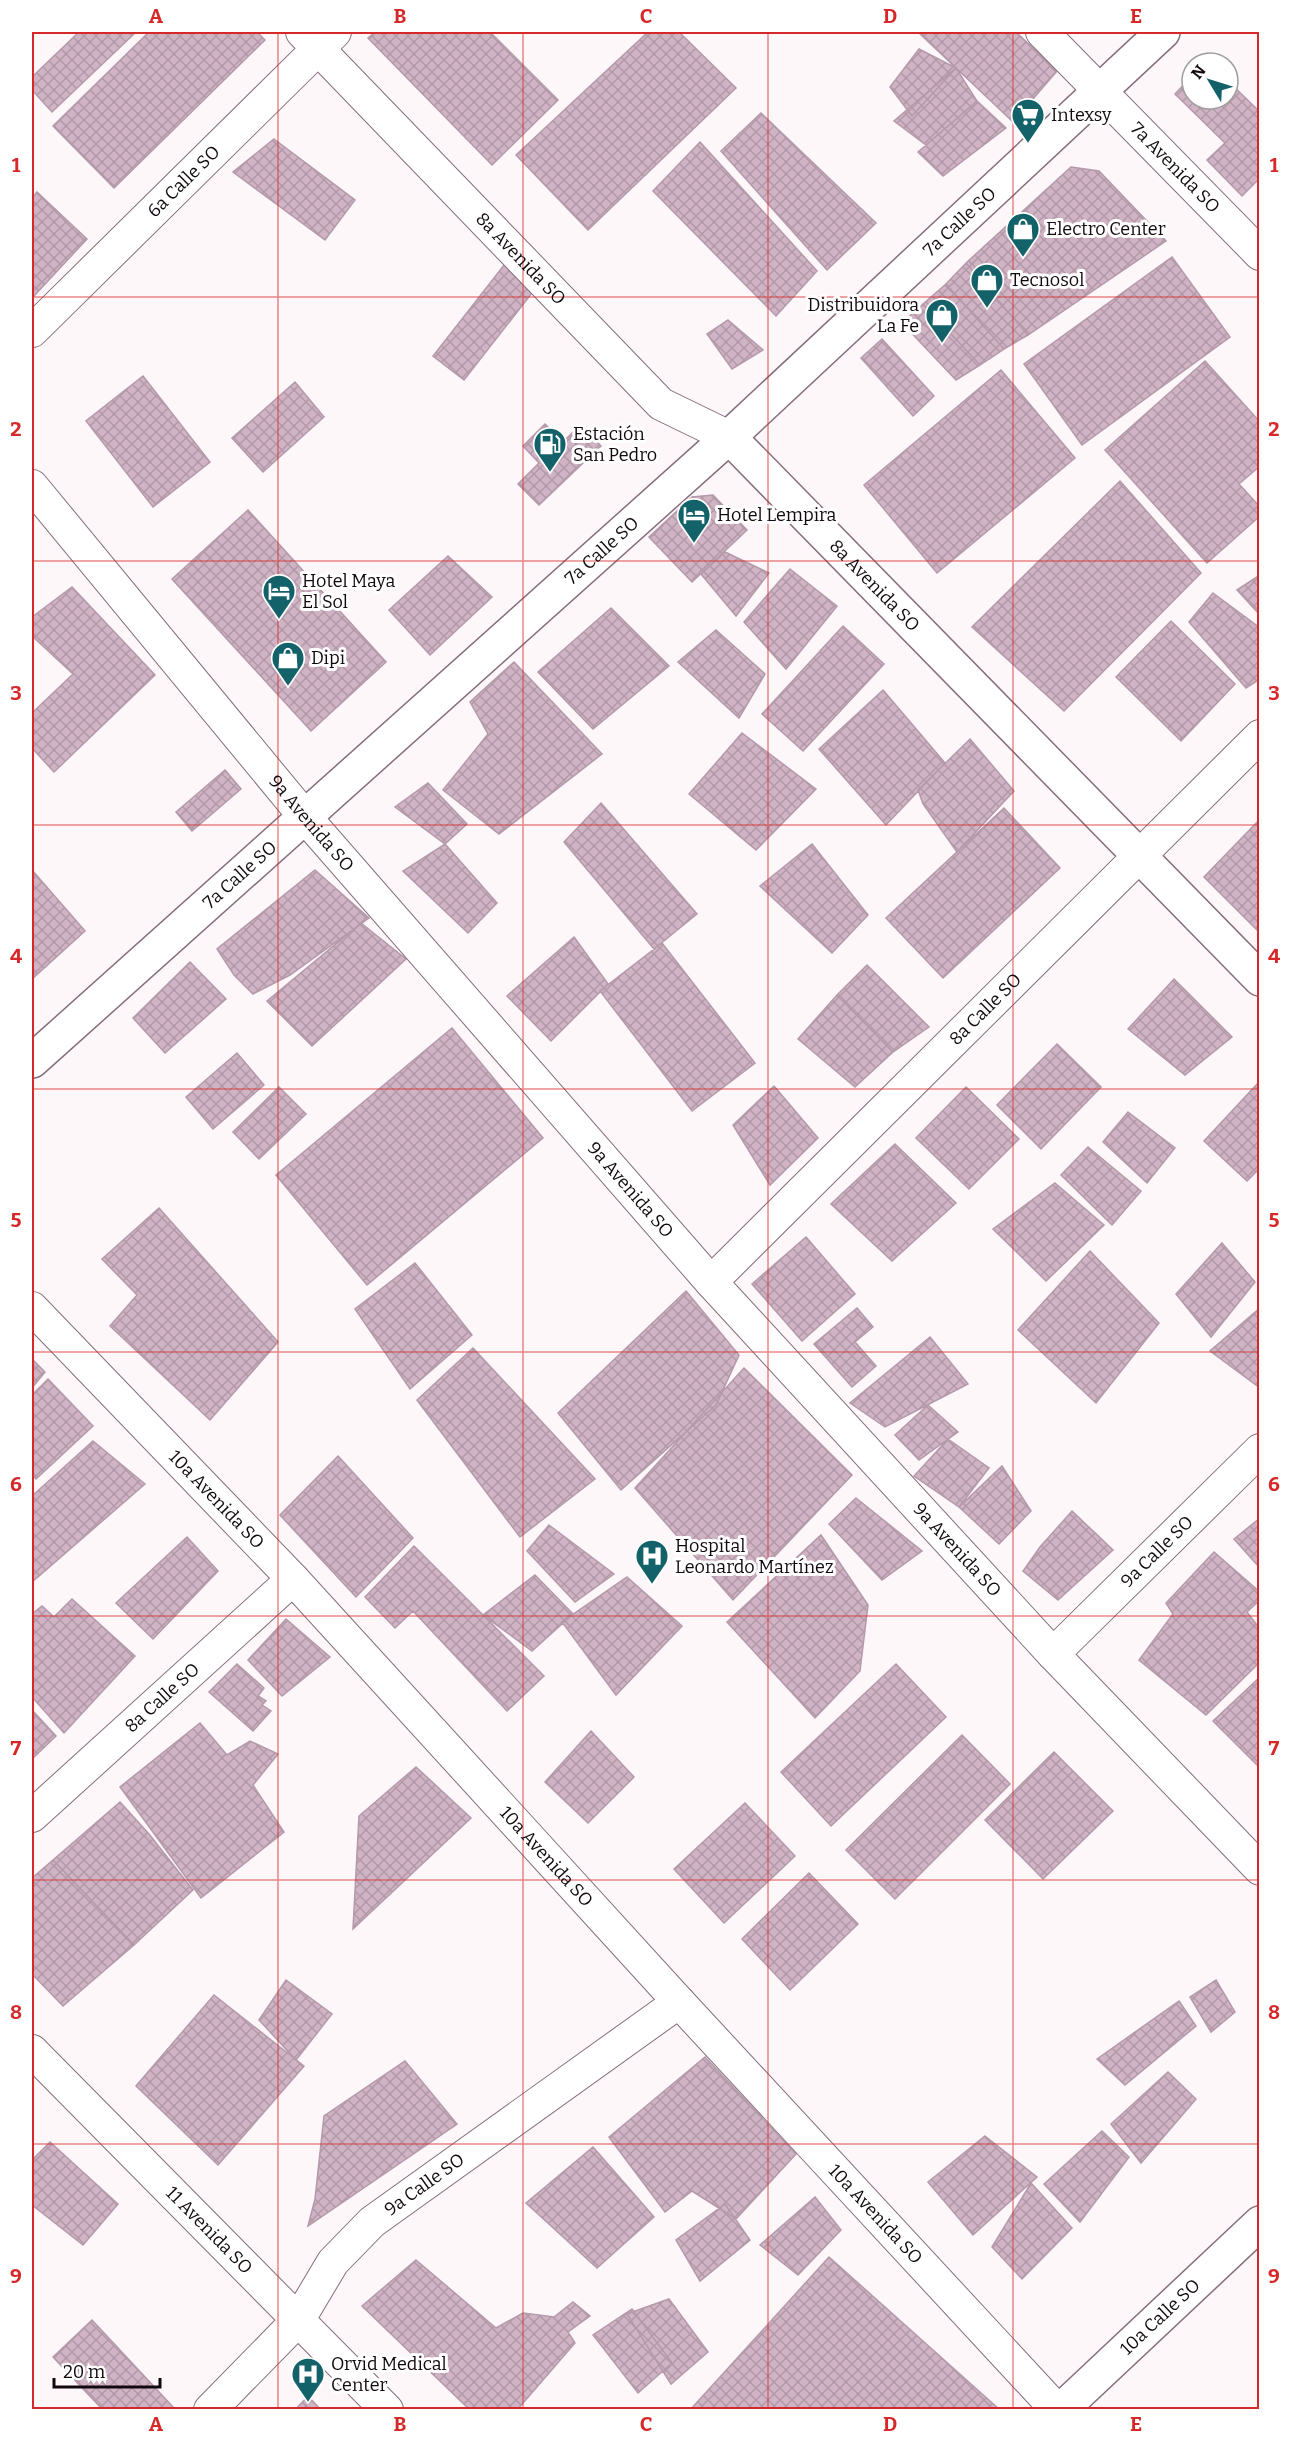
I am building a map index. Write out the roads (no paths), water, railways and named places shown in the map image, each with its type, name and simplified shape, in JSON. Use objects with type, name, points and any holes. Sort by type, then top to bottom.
[{"type":"main road","name":"7a Calle SO","points":[[32,1061],[729,437],[1162,32]]},
{"type":"main road","name":"8a Avenida SO","points":[[729,437],[1260,979]]},
{"type":"main road","name":"10a Calle SO","points":[[1059,2409],[1260,2223]]},
{"type":"street","name":"7a Avenida SO","points":[[1042,32],[1260,254]]},
{"type":"street","name":"6a Calle SO","points":[[32,331],[319,37]]},
{"type":"street","name":"8a Avenida SO","points":[[319,37],[661,404],[729,437]]},
{"type":"street","name":"9a Avenida SO","points":[[32,486],[305,817],[711,1282],[1053,1654],[1260,1869]]},
{"type":"street","name":"8a Calle SO","points":[[711,1282],[1260,736]]},
{"type":"street","name":"10a Avenida SO","points":[[32,1308],[293,1579],[679,2002],[1059,2409]]},
{"type":"street","name":"9a Calle SO","points":[[1053,1654],[1260,1450]]},
{"type":"street","name":"8a Calle SO","points":[[32,1816],[293,1579]]},
{"type":"street","name":"9a Calle SO","points":[[210,2409],[299,2319],[333,2262],[372,2222],[679,2002]]},
{"type":"street","name":"11 Avenida SO","points":[[32,2051],[387,2409]]},
{"type":"place","name":"Intexsy","points":[[1028,144]]},
{"type":"place","name":"Electro Center","points":[[1023,258]]},
{"type":"place","name":"Tecnosol","points":[[987,309]]},
{"type":"place","name":"Distribuidora La Fe","points":[[942,344]]},
{"type":"place","name":"Estación San Pedro","points":[[550,473]]},
{"type":"place","name":"Hotel Lempira","points":[[694,544]]},
{"type":"place","name":"Hotel Maya El Sol","points":[[279,620]]},
{"type":"place","name":"Dipi","points":[[288,687]]},
{"type":"place","name":"Hospital Leonardo Martínez","points":[[652,1585]]},
{"type":"place","name":"Orvid Medical Center","points":[[308,2403]]}]
